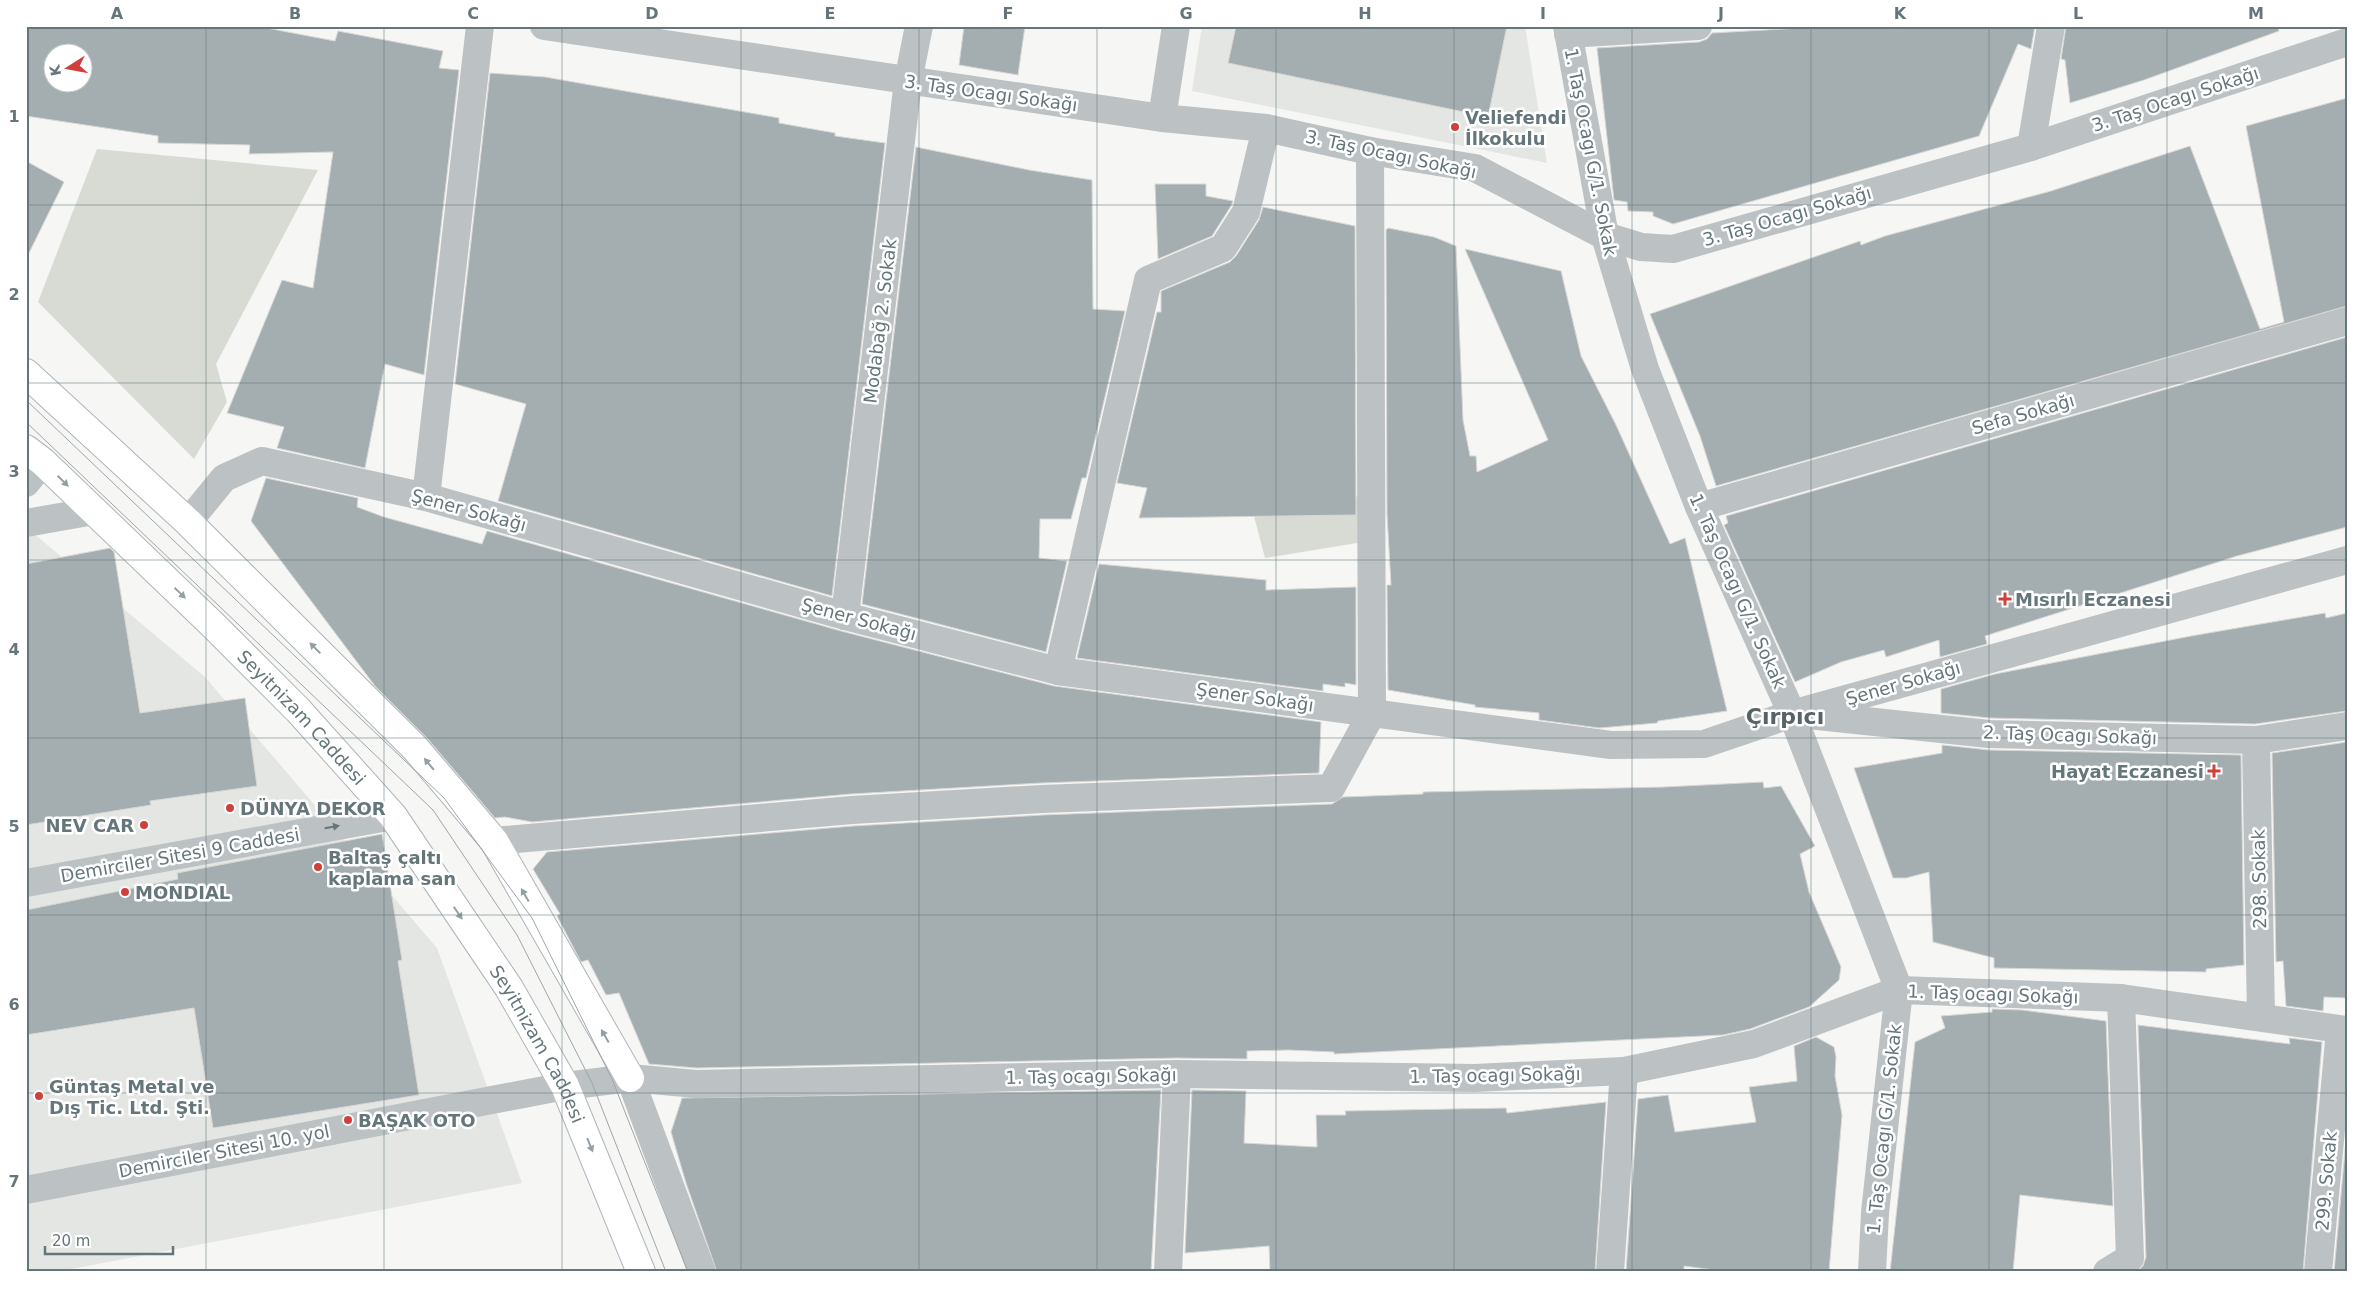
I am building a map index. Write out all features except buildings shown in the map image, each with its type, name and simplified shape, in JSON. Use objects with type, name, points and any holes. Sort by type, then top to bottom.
[{"type":"main road","points":[[26,373],[188,522],[415,748],[494,841],[630,1078]]},
{"type":"main road","name":"Seyitnizam Caddesi","points":[[32,465],[94,511],[292,704],[393,816],[509,988],[565,1086],[641,1272]]},
{"type":"street","points":[[426,498],[480,26]]},
{"type":"street","name":"3. Taş Ocagı Sokağı","points":[[544,26],[1162,118],[1266,128],[1370,151],[1474,168],[1605,236],[1641,247],[1673,249],[2031,147],[2347,42]]},
{"type":"street","name":"Modabağ 2. Sokak","points":[[845,616],[908,81],[919,26]]},
{"type":"street","points":[[1162,118],[1176,26]]},
{"type":"street","points":[[1568,30],[1698,26]]},
{"type":"street","points":[[2031,147],[2051,26]]},
{"type":"street","name":"1. Taş Ocagı G/1. Sokak","points":[[1568,30],[1605,236],[1645,369],[1699,507],[1792,714],[1898,990],[1875,1213],[1872,1272]]},
{"type":"street","points":[[1058,671],[1148,280],[1223,248],[1246,212],[1266,128]]},
{"type":"street","points":[[494,841],[852,810],[1042,799],[1331,788],[1372,713],[1370,151]]},
{"type":"street","name":"Sefa Sokağı","points":[[1699,507],[2347,321]]},
{"type":"street","name":"Şener Sokağı","points":[[188,522],[224,478],[262,461],[426,498],[845,616],[1058,671],[1610,745],[1704,744],[1792,714],[2347,560]]},
{"type":"street","points":[[26,523],[94,511]]},
{"type":"street","name":"2. Taş Ocagı Sokağı","points":[[1792,714],[1989,734],[2256,740],[2347,726]]},
{"type":"street","name":"298. Sokak","points":[[2256,740],[2261,1017]]},
{"type":"street","name":"Demirciler Sitesi 9 Caddesi","points":[[26,883],[393,816]]},
{"type":"street","name":"1. Taş ocagı Sokağı","points":[[630,1078],[696,1084],[1177,1074],[1475,1078],[1624,1071],[1754,1044],[1898,990],[2121,998],[2343,1030]]},
{"type":"street","points":[[2108,1272],[2130,1258],[2121,998]]},
{"type":"street","name":"299. Sokak","points":[[2318,1272],[2343,1030]]},
{"type":"street","points":[[1610,1272],[1624,1071]]},
{"type":"street","points":[[1168,1272],[1177,1074]]},
{"type":"street","points":[[630,1078],[702,1272]]},
{"type":"street","name":"Demirciler Sitesi 10. yol","points":[[26,1190],[565,1086],[630,1078]]},
{"type":"shaded area","name":"Veliefendi İlkokulu","points":[[1202,26],[1525,26],[1547,163],[1192,91]]},
{"type":"shaded area","points":[[97,149],[318,170],[216,364],[227,402],[194,459],[38,302]]},
{"type":"shaded area","points":[[1248,493],[1369,497],[1369,541],[1265,558]]},
{"type":"shaded area","points":[[26,527],[205,677],[437,948],[522,1183],[56,1272],[26,1272]]},
{"type":"tram line","points":[[26,400],[444,798],[532,918],[612,1079],[688,1272]]},
{"type":"tram line","points":[[26,422],[433,810],[517,935],[592,1083],[666,1272]]},
{"type":"place","name":"Veliefendi İlkokulu","points":[[1455,127]]},
{"type":"place","name":"Mısırlı Eczanesi","points":[[2005,599]]},
{"type":"place","name":"Hayat Eczanesi","points":[[2214,771]]},
{"type":"place","name":"DÜNYA DEKOR","points":[[230,808]]},
{"type":"place","name":"NEV CAR","points":[[144,825]]},
{"type":"place","name":"Baltaş çaltı kaplama san","points":[[318,867]]},
{"type":"place","name":"MONDIAL","points":[[125,892]]},
{"type":"place","name":"Güntaş Metal ve Dış Tic. Ltd. Şti.","points":[[39,1096]]},
{"type":"place","name":"BAŞAK OTO","points":[[348,1120]]},
{"type":"district","name":"Çırpıcı","points":[[1785,716]]}]
